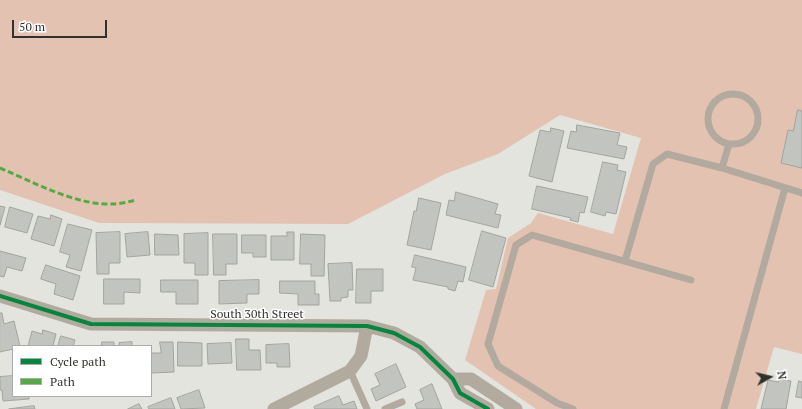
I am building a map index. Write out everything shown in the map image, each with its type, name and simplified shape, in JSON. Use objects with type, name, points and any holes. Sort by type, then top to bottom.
[{"type":"street","name":"South 30th Street","points":[[0,296],[91,324],[367,326],[394,333],[420,348],[453,379],[460,392],[488,409]]},
{"type":"street","points":[[274,409],[350,371],[361,356],[367,326]]},
{"type":"street","points":[[453,379],[471,379],[516,409]]},
{"type":"lane","points":[[736,94],[750,100],[754,105],[758,119],[757,127],[749,138],[743,142],[729,144],[716,138],[709,126],[708,118],[712,105],[717,100],[723,96],[736,94]]},
{"type":"lane","points":[[722,168],[729,144]]},
{"type":"lane","points":[[625,261],[653,164],[667,154],[722,168],[802,193]]},
{"type":"lane","points":[[724,409],[786,188]]},
{"type":"lane","points":[[573,409],[557,403],[498,366],[488,344],[516,245],[532,235],[691,280]]},
{"type":"lane","points":[[350,371],[367,409]]},
{"type":"lane","points":[[385,409],[402,402]]},
{"type":"shaded area","points":[[0,0],[802,0],[802,354],[774,347],[756,409],[536,409],[465,360],[486,290],[496,289],[508,238],[531,223],[538,213],[613,234],[641,138],[560,115],[498,154],[445,174],[348,224],[99,223],[0,190]]},
{"type":"building","points":[[798,110],[802,111],[802,168],[781,163],[788,130],[793,131]]},
{"type":"building","points":[[577,125],[620,133],[617,145],[627,147],[624,159],[567,148],[571,131],[576,132]]},
{"type":"building","points":[[551,128],[564,131],[552,182],[529,176],[540,130],[550,132]]},
{"type":"building","points":[[603,162],[618,165],[617,170],[626,172],[616,214],[606,212],[605,216],[591,212]]},
{"type":"building","points":[[537,186],[588,197],[584,213],[580,212],[578,222],[570,220],[571,218],[532,209]]},
{"type":"building","points":[[456,192],[498,204],[495,214],[501,215],[498,228],[446,215],[449,200],[454,201]]},
{"type":"building","points":[[419,198],[441,203],[431,250],[407,245],[414,211],[416,211]]},
{"type":"building","points":[[0,206],[5,207],[0,225]]},
{"type":"building","points":[[10,207],[33,214],[27,233],[5,227]]},
{"type":"building","points":[[51,215],[62,219],[54,246],[31,239],[38,216],[50,219]]},
{"type":"building","points":[[68,224],[92,230],[81,271],[66,267],[70,255],[60,252]]},
{"type":"building","points":[[482,231],[506,238],[493,287],[469,280]]},
{"type":"building","points":[[120,232],[120,263],[109,263],[109,274],[97,274],[96,233]]},
{"type":"building","points":[[148,232],[150,255],[127,257],[125,234]]},
{"type":"building","points":[[287,232],[294,232],[294,260],[271,260],[271,236],[287,236]]},
{"type":"building","points":[[208,233],[208,275],[195,275],[195,263],[184,263],[184,234]]},
{"type":"building","points":[[155,234],[178,235],[179,255],[155,255]]},
{"type":"building","points":[[213,234],[237,234],[237,264],[226,264],[226,275],[214,275]]},
{"type":"building","points":[[301,234],[325,235],[324,276],[311,276],[311,264],[300,264]]},
{"type":"building","points":[[242,235],[266,235],[266,257],[253,257],[253,253],[242,253]]},
{"type":"building","points":[[0,251],[26,258],[22,271],[7,267],[4,277],[0,276]]},
{"type":"building","points":[[415,255],[466,267],[463,282],[458,281],[455,291],[448,289],[448,287],[413,280],[416,268],[412,267]]},
{"type":"building","points":[[352,263],[353,290],[348,290],[348,297],[341,298],[341,301],[330,301],[328,264]]},
{"type":"building","points":[[46,265],[80,276],[73,300],[54,294],[56,284],[41,279]]},
{"type":"building","points":[[357,269],[383,269],[383,291],[371,291],[371,303],[356,303]]},
{"type":"building","points":[[104,279],[140,279],[140,293],[124,292],[124,304],[104,304]]},
{"type":"building","points":[[161,280],[198,280],[198,304],[176,304],[176,292],[161,292]]},
{"type":"building","points":[[259,280],[259,294],[247,294],[247,303],[219,304],[219,281]]},
{"type":"building","points":[[280,281],[315,281],[315,294],[319,294],[319,305],[298,305],[298,294],[280,293]]},
{"type":"building","points":[[0,313],[2,313],[4,324],[14,321],[20,345],[12,345],[12,349],[0,352]]},
{"type":"building","points":[[43,330],[56,334],[53,345],[28,345],[32,331],[42,334]]},
{"type":"building","points":[[61,336],[75,340],[73,345],[58,345]]},
{"type":"building","points":[[236,339],[249,339],[249,350],[260,350],[261,370],[237,370]]},
{"type":"building","points":[[102,342],[114,342],[114,345],[102,345]]},
{"type":"building","points":[[132,342],[132,345],[119,345],[119,343]]},
{"type":"building","points":[[160,342],[173,342],[174,372],[152,373],[152,353],[161,353]]},
{"type":"building","points":[[178,342],[202,343],[202,366],[178,366]]},
{"type":"building","points":[[231,343],[232,363],[208,364],[207,344]]},
{"type":"building","points":[[289,344],[290,367],[277,367],[277,363],[266,363],[266,345]]},
{"type":"building","points":[[396,364],[406,387],[376,401],[371,389],[380,385],[375,374]]},
{"type":"building","points":[[12,376],[12,397],[29,397],[29,399],[3,401],[2,390],[0,390],[0,377]]},
{"type":"building","points":[[779,379],[791,381],[786,409],[761,409],[768,380],[778,382]]},
{"type":"building","points":[[799,381],[802,382],[802,398],[796,397]]},
{"type":"building","points":[[432,384],[442,409],[417,409],[415,404],[424,400],[420,390]]},
{"type":"building","points":[[199,390],[205,408],[181,409],[177,398]]},
{"type":"building","points":[[339,396],[343,405],[354,401],[357,409],[315,409],[314,407]]},
{"type":"building","points":[[171,398],[175,409],[149,409],[148,407]]},
{"type":"building","points":[[139,404],[142,409],[128,409]]},
{"type":"building","points":[[34,406],[35,409],[9,409]]},
{"type":"marked path","points":[[0,168],[54,192],[83,201],[111,204],[136,200]]},
{"type":"cycle path","points":[[0,296],[91,324],[367,326],[394,333],[420,347],[453,379],[460,393],[488,409]]}]
